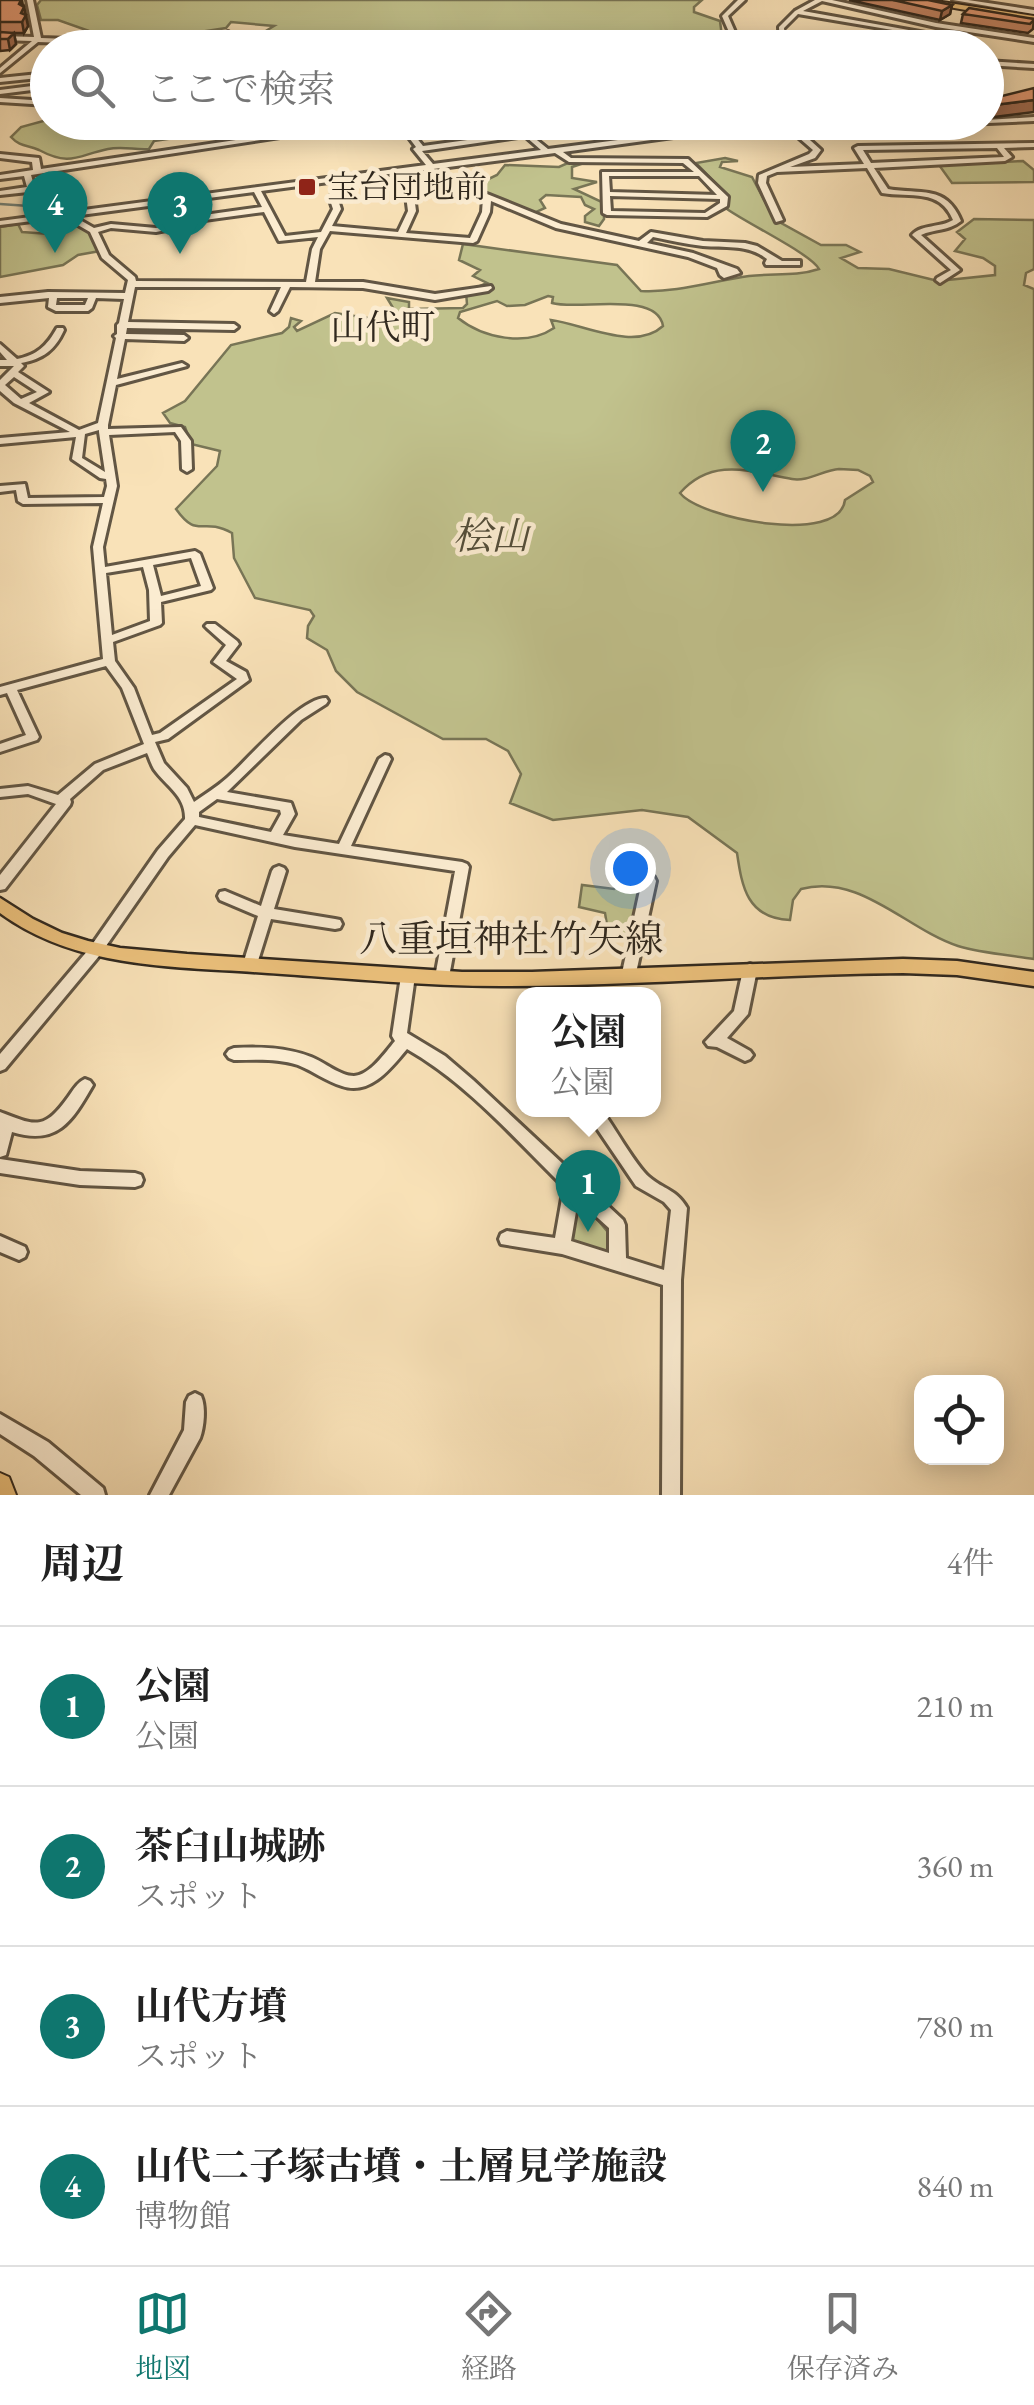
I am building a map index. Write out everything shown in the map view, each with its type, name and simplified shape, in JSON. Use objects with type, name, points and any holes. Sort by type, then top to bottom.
[{"type":"highway","points":[[929,0],[1034,18]]},
{"type":"highway","points":[[912,2],[1034,18]]},
{"type":"highway","points":[[0,1486],[3,1495]]},
{"type":"main road","name":"八重垣神社竹矢線","points":[[3,913],[95,950],[161,960],[408,976],[532,979],[920,966],[1034,979]]},
{"type":"street","points":[[30,0],[35,30]]},
{"type":"street","points":[[731,30],[725,16],[742,0]]},
{"type":"street","points":[[781,30],[797,12],[822,0],[973,30]]},
{"type":"street","points":[[956,0],[1034,18]]},
{"type":"street","points":[[912,2],[1034,18]]},
{"type":"street","points":[[797,12],[904,30]]},
{"type":"street","points":[[931,30],[936,24]]},
{"type":"street","points":[[1004,35],[1034,40]]},
{"type":"street","points":[[0,38],[30,40]]},
{"type":"street","points":[[3,67],[30,46]]},
{"type":"street","points":[[1004,65],[1034,66]]},
{"type":"street","points":[[0,80],[30,78]]},
{"type":"street","points":[[0,96],[30,90]]},
{"type":"street","points":[[0,96],[30,100]]},
{"type":"street","points":[[1004,121],[1034,119]]},
{"type":"street","points":[[0,177],[251,140]]},
{"type":"street","points":[[414,140],[420,147]]},
{"type":"street","points":[[420,147],[477,140]]},
{"type":"street","points":[[535,140],[568,160],[686,161],[701,174],[724,197],[724,204],[707,216],[607,212],[605,174],[701,174]]},
{"type":"street","points":[[258,194],[338,187],[431,167],[635,140]]},
{"type":"street","points":[[779,220],[763,175],[812,156],[818,150],[810,140]]},
{"type":"street","points":[[777,170],[1008,158],[995,140]]},
{"type":"street","points":[[940,280],[956,270],[916,236],[920,230],[957,221],[948,202],[933,194],[887,192],[858,148],[1034,145]]},
{"type":"street","points":[[420,147],[417,149],[431,167]]},
{"type":"street","points":[[0,156],[36,160],[31,189],[35,203]]},
{"type":"street","points":[[402,232],[412,211],[408,174]]},
{"type":"street","points":[[0,223],[408,174],[488,197],[559,226],[720,266]]},
{"type":"street","points":[[310,286],[316,249],[338,209],[334,200],[338,187]]},
{"type":"street","points":[[0,193],[31,189]]},
{"type":"street","points":[[258,194],[290,254]]},
{"type":"street","points":[[606,194],[724,197]]},
{"type":"street","points":[[282,239],[325,231],[402,232],[473,240],[486,212],[488,197]]},
{"type":"street","points":[[188,203],[194,219]]},
{"type":"street","points":[[93,230],[108,226],[156,230],[194,219],[266,209]]},
{"type":"street","points":[[66,214],[93,230],[102,252],[129,274],[130,290],[104,428],[112,477],[99,538],[109,661],[128,688],[148,744],[192,815],[274,838],[462,868],[442,977]]},
{"type":"street","points":[[640,244],[651,234],[693,242],[742,244],[761,250],[775,261],[797,264]]},
{"type":"street","points":[[274,311],[286,286]]},
{"type":"street","points":[[0,300],[53,296],[52,307],[88,308],[93,296],[130,290],[375,286],[435,297],[488,288]]},
{"type":"street","points":[[120,330],[234,327]]},
{"type":"street","points":[[0,363],[30,362],[55,343],[60,330]]},
{"type":"street","points":[[120,330],[184,338]]},
{"type":"street","points":[[0,347],[18,362]]},
{"type":"street","points":[[18,362],[14,374],[0,386],[5,398],[24,403],[78,434],[82,438],[77,459],[112,477]]},
{"type":"street","points":[[111,383],[182,366]]},
{"type":"street","points":[[14,374],[44,392],[24,403]]},
{"type":"street","points":[[0,441],[104,428],[178,429],[186,441],[188,469]]},
{"type":"street","points":[[0,489],[20,486],[23,501],[110,500]]},
{"type":"street","points":[[101,571],[195,554],[206,588],[156,600]]},
{"type":"street","points":[[108,640],[156,623],[156,600],[147,562]]},
{"type":"street","points":[[62,799],[99,767],[164,736],[243,680],[242,675],[220,662],[233,644],[211,626]]},
{"type":"street","points":[[0,748],[33,737],[5,690],[109,661]]},
{"type":"street","points":[[0,1065],[95,950],[147,872],[192,815],[243,772],[297,716],[322,700]]},
{"type":"street","points":[[343,849],[385,759]]},
{"type":"street","points":[[0,794],[28,790],[62,799]]},
{"type":"street","points":[[215,794],[286,806],[288,814],[274,838]]},
{"type":"street","points":[[0,885],[64,807],[62,799]]},
{"type":"street","points":[[250,964],[278,871]]},
{"type":"street","points":[[628,973],[649,881]]},
{"type":"street","points":[[225,896],[264,912],[335,924]]},
{"type":"street","points":[[745,1056],[715,1041],[741,1014],[750,970]]},
{"type":"street","points":[[408,976],[398,1032],[404,1041],[432,1054],[494,1107],[542,1151],[572,1187],[617,1225],[618,1264]]},
{"type":"street","points":[[234,1054],[284,1055],[344,1082],[358,1084],[381,1070],[404,1041]]},
{"type":"street","points":[[0,1150],[3,1120],[40,1134],[53,1130],[86,1085]]},
{"type":"street","points":[[595,1117],[642,1181],[679,1208],[672,1280],[672,1495]]},
{"type":"street","points":[[0,1166],[80,1178],[135,1180]]},
{"type":"street","points":[[562,1246],[572,1187]]},
{"type":"street","points":[[507,1239],[562,1246],[666,1278]]},
{"type":"street","points":[[0,1244],[19,1252]]},
{"type":"street","points":[[160,1495],[193,1432],[195,1402]]},
{"type":"street","points":[[0,1423],[41,1449],[96,1495]]},
{"type":"green space","points":[[41,0],[702,0],[694,12],[720,21],[721,30],[267,30],[274,26],[231,22],[226,28],[213,30],[86,30],[58,20],[41,20],[37,5]]},
{"type":"green space","points":[[30,125],[30,140],[161,140],[154,141],[149,149],[113,148],[67,159],[11,137]]},
{"type":"green space","name":"桧山","points":[[725,158],[738,161],[722,162],[720,167],[752,177],[774,219],[821,245],[846,245],[860,252],[841,258],[858,268],[889,269],[938,281],[995,275],[995,266],[983,258],[955,251],[965,239],[957,232],[974,219],[1034,220],[1034,269],[1026,273],[1024,285],[1034,289],[1034,959],[958,946],[843,889],[801,889],[793,900],[790,920],[776,918],[764,913],[749,898],[737,853],[688,817],[642,810],[553,820],[510,803],[521,774],[508,751],[486,739],[443,739],[357,692],[336,671],[327,650],[307,638],[314,616],[310,610],[255,598],[234,558],[232,533],[213,526],[195,526],[176,509],[217,466],[220,451],[191,444],[185,427],[170,423],[163,413],[185,401],[231,345],[282,333],[291,318],[301,321],[294,327],[297,331],[335,313],[394,322],[398,316],[387,298],[409,302],[409,309],[463,308],[467,304],[466,292],[487,283],[473,276],[480,270],[459,260],[463,244],[617,265],[641,291],[819,269],[792,247],[727,209],[728,196],[696,163]],"holes":[[[553,297],[552,303],[564,305],[647,308],[658,315],[663,326],[638,337],[624,337],[551,320],[554,328],[543,334],[505,338],[480,331],[458,318],[460,312],[497,301],[507,306],[525,305]],[[839,469],[858,470],[873,482],[845,500],[837,514],[820,522],[768,524],[740,519],[693,503],[680,493],[693,481],[719,470],[798,479]]]},
{"type":"green space","points":[[1023,161],[1034,170],[1034,182],[952,183],[939,165]]},
{"type":"green space","points":[[570,162],[584,163],[572,167],[572,178],[597,182],[574,189],[604,203],[604,219],[599,226],[585,222],[585,216],[594,209],[585,205],[581,197],[546,195],[540,200],[545,208],[532,214],[480,191],[476,185],[497,175],[505,165],[559,167]]},
{"type":"green space","points":[[73,223],[93,232],[100,251],[78,255],[63,265],[0,277],[0,227],[18,224],[22,232],[50,234]]},
{"type":"green space","points":[[623,879],[643,881],[631,937],[608,931],[605,913],[579,907],[582,885],[614,889]]},
{"type":"green space","points":[[581,1200],[612,1237],[605,1256],[570,1245],[572,1204]]},
{"type":"building","points":[[0,0],[21,0],[21,13],[26,15],[22,22],[0,22]]},
{"type":"building","points":[[893,0],[928,0],[952,5],[942,11]]},
{"type":"building","points":[[969,8],[1034,20],[1030,24],[963,14]]},
{"type":"building","points":[[0,32],[14,33],[8,39],[0,39]]},
{"type":"building","points":[[1034,88],[1034,100],[1004,104],[1004,96]]},
{"type":"waterway","points":[[0,204],[58,208]]},
{"type":"place","name":"宝台団地前","points":[[307,187]]},
{"type":"place","name":"山代二子塚古墳・土層見学施設","points":[[55,253]]},
{"type":"place","name":"山代方墳","points":[[180,254]]},
{"type":"place","name":"茶臼山城跡","points":[[763,492]]},
{"type":"place","name":"公園","points":[[588,1232]]},
{"type":"district","name":"山代町","points":[[383,327]]}]
